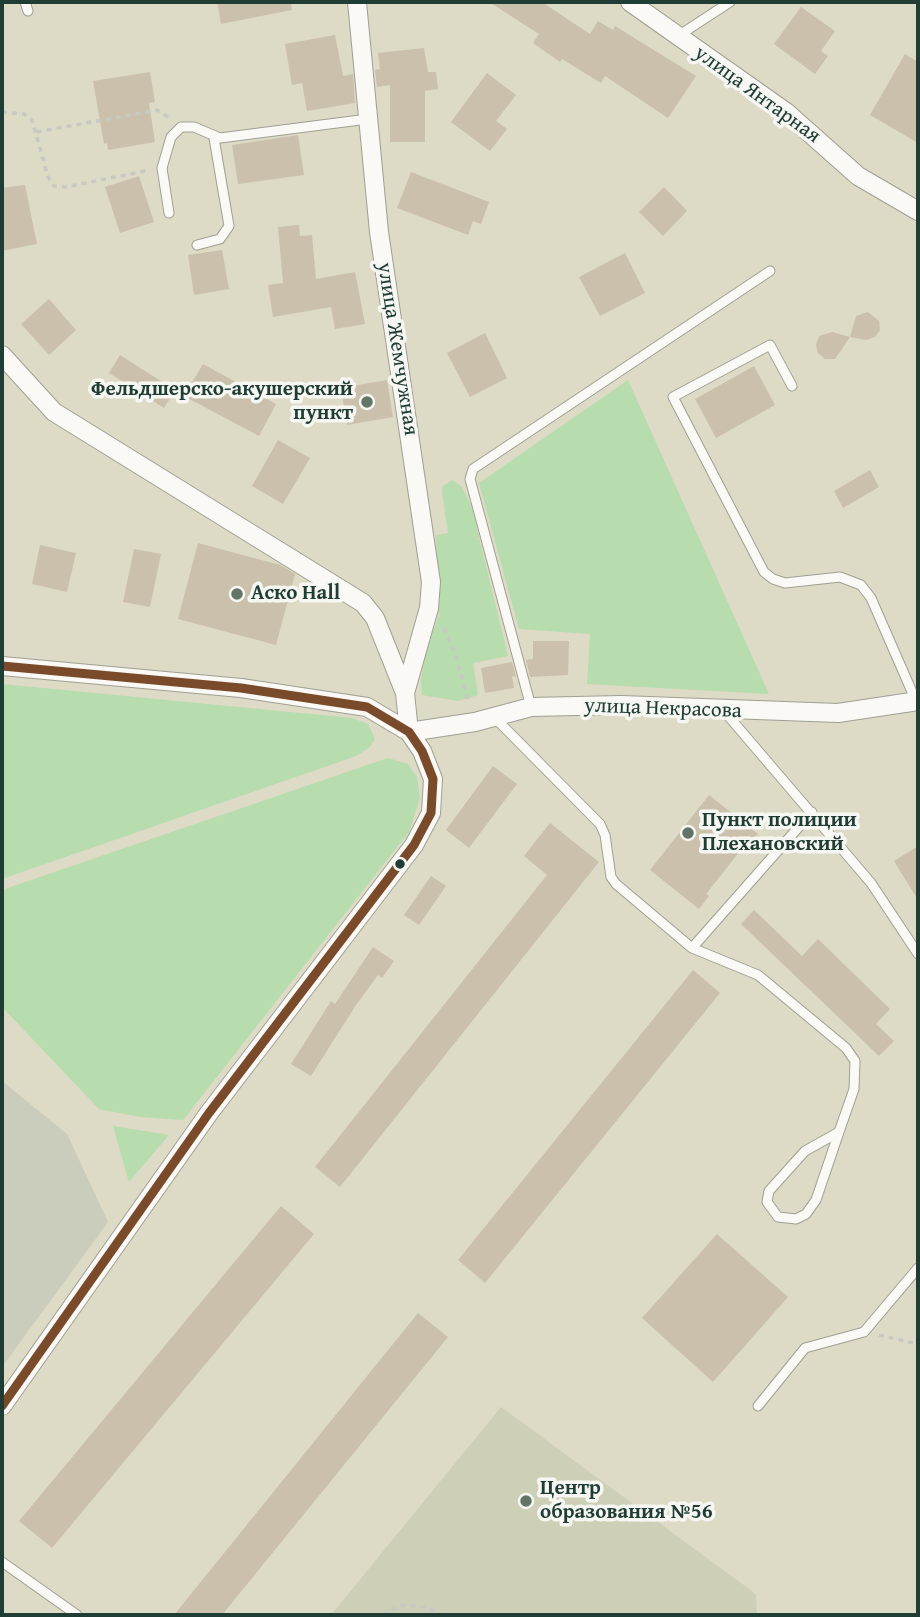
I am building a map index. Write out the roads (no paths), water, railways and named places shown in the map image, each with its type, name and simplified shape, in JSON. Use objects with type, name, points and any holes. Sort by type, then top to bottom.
[{"type":"street","name":"улица Жемчужная","points":[[357,2],[379,232],[431,582],[429,608],[405,692]]},
{"type":"street","name":"улица Янтарная","points":[[629,2],[803,125],[858,176],[918,211]]},
{"type":"street","points":[[2,355],[54,412],[357,597],[375,618],[405,692],[409,733]]},
{"type":"street","points":[[2,666],[299,695],[367,707],[409,733],[422,751],[433,779],[431,813],[420,836],[209,1113],[2,1406]]},
{"type":"street","name":"улица Некрасова","points":[[409,733],[475,722],[531,707],[621,705],[724,711],[838,713],[917,701]]},
{"type":"lane","points":[[677,37],[730,2]]},
{"type":"lane","points":[[169,213],[162,168],[171,137],[181,127],[194,127],[214,138],[368,119]]},
{"type":"lane","points":[[197,245],[220,239],[229,226],[214,138]]},
{"type":"lane","points":[[531,707],[470,479],[473,469],[770,271]]},
{"type":"lane","points":[[792,386],[770,345],[673,397],[764,572],[785,583],[840,577],[861,585],[871,597],[917,701]]},
{"type":"lane","points":[[724,711],[812,812],[892,911],[918,954]]},
{"type":"lane","points":[[494,717],[600,824],[607,840],[611,877],[616,884],[692,948],[758,975],[851,1054],[856,1066],[856,1079],[839,1132],[811,1207],[796,1219],[778,1217],[767,1202],[772,1188],[805,1151],[839,1132]]},
{"type":"lane","points":[[692,948],[812,812]]},
{"type":"lane","points":[[758,1406],[805,1348],[864,1332],[918,1268]]},
{"type":"lane","points":[[2,1562],[77,1615]]},
{"type":"place","name":"Фельдшерско-акушерский пункт","points":[[367,402]]},
{"type":"place","name":"Аско Hall","points":[[237,594]]},
{"type":"place","name":"Пункт полиции Плехановский","points":[[688,833]]},
{"type":"place","name":"Центр образования №56","points":[[526,1501]]}]
